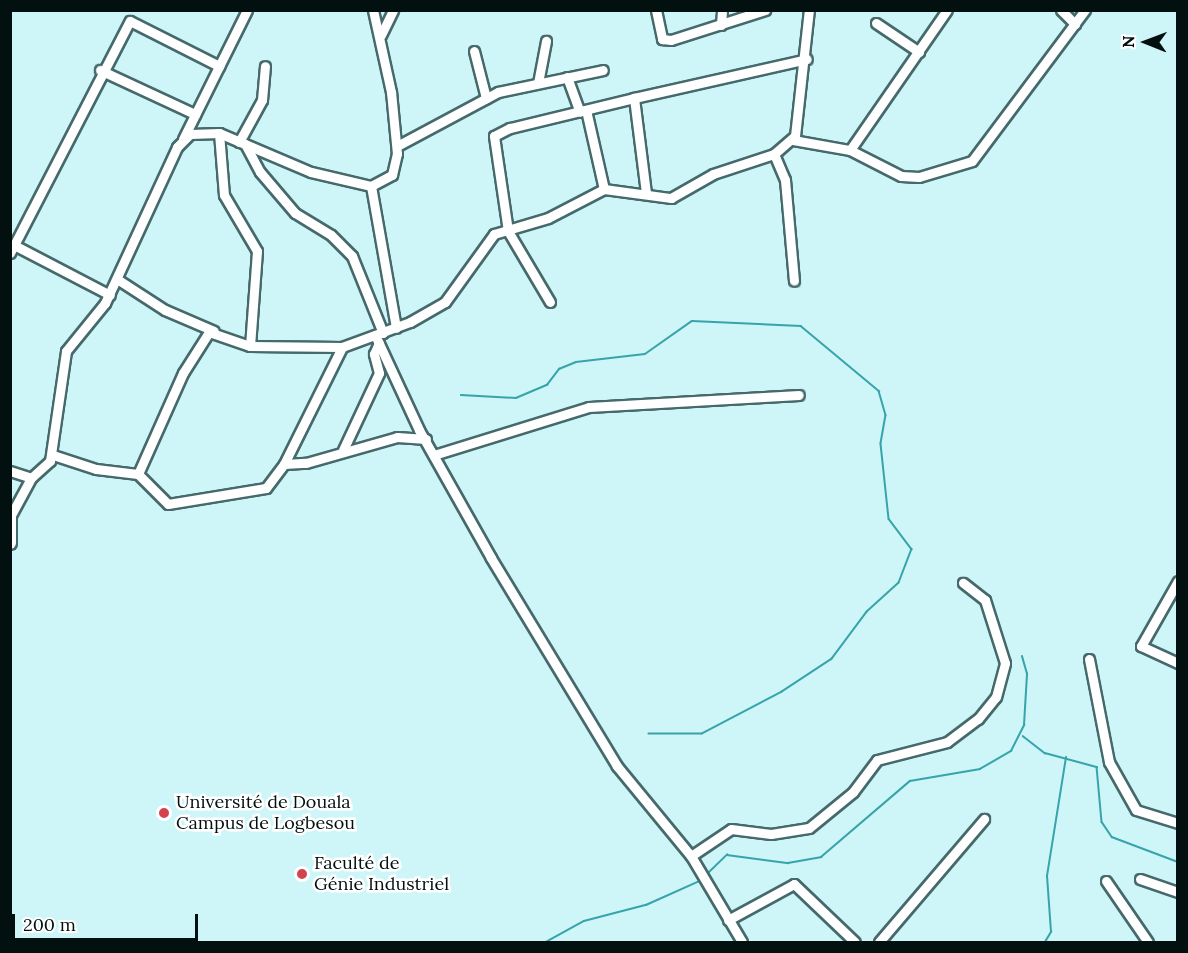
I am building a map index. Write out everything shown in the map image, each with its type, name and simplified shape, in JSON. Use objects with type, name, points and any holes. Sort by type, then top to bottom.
[{"type":"main road","points":[[10,543],[11,514]]},
{"type":"street","points":[[11,514],[32,478],[53,455],[66,351],[110,295],[182,141],[247,10]]},
{"type":"street","points":[[182,141],[198,131],[219,133],[311,172],[371,186],[392,175],[397,146],[381,34],[373,10]]},
{"type":"street","points":[[381,34],[393,10]]},
{"type":"street","points":[[656,10],[662,39],[721,25],[765,10]]},
{"type":"street","points":[[721,25],[722,10]]},
{"type":"street","points":[[794,140],[807,59],[809,10]]},
{"type":"street","points":[[850,150],[947,10]]},
{"type":"street","points":[[1061,10],[1075,24]]},
{"type":"street","points":[[117,279],[165,310],[250,346],[342,346],[379,337],[451,297],[483,244],[508,231],[548,218],[604,189],[671,198],[713,174],[774,154],[794,140],[850,150],[901,176],[919,177],[972,161],[1085,10]]},
{"type":"street","points":[[110,295],[12,249],[100,70],[133,20],[168,45],[219,66]]},
{"type":"street","points":[[876,23],[919,52]]},
{"type":"street","points":[[538,83],[546,41]]},
{"type":"street","points":[[474,51],[486,98]]},
{"type":"street","points":[[550,302],[508,231],[496,134],[634,98],[807,59]]},
{"type":"street","points":[[242,143],[262,100],[265,66]]},
{"type":"street","points":[[100,70],[195,114]]},
{"type":"street","points":[[397,146],[486,98],[538,83],[603,70]]},
{"type":"street","points":[[567,77],[583,111],[604,189]]},
{"type":"street","points":[[634,98],[646,193]]},
{"type":"street","points":[[219,133],[224,195],[257,251],[250,346]]},
{"type":"street","points":[[242,143],[260,172],[295,213],[331,235],[352,256],[379,337],[426,439],[437,454],[491,558],[617,766],[691,856],[742,942]]},
{"type":"street","points":[[774,154],[785,180],[794,281]]},
{"type":"street","points":[[371,186],[396,328]]},
{"type":"street","points":[[138,474],[183,373],[214,331]]},
{"type":"street","points":[[343,450],[379,373],[374,354],[379,337]]},
{"type":"street","points":[[53,455],[96,469],[138,474],[171,504],[266,488],[284,464],[342,346]]},
{"type":"street","points":[[437,454],[589,407],[798,395]]},
{"type":"street","points":[[284,464],[306,463],[343,450],[400,437],[426,439]]},
{"type":"street","points":[[10,471],[32,478]]},
{"type":"street","points":[[1178,581],[1141,645],[1178,663]]},
{"type":"street","points":[[691,856],[732,829],[771,834],[809,828],[853,792],[877,760],[947,742],[978,719],[996,697],[1005,663],[985,600],[963,583]]},
{"type":"street","points":[[1089,659],[1109,762],[1136,810],[1178,823]]},
{"type":"street","points":[[879,942],[984,819]]},
{"type":"street","points":[[1140,879],[1178,892]]},
{"type":"street","points":[[1106,881],[1148,942]]},
{"type":"street","points":[[728,920],[794,884],[855,942]]},
{"type":"waterway","points":[[461,395],[516,398],[547,385],[559,369],[576,362],[645,354],[692,321],[801,326],[879,391],[886,415],[881,444],[889,519],[912,549],[899,583],[867,612],[832,659],[782,692],[702,734],[649,734]]},
{"type":"waterway","points":[[707,874],[727,855],[788,863],[821,857],[910,781],[980,769],[1011,751],[1024,725],[1027,674],[1022,657]]},
{"type":"waterway","points":[[1023,736],[1045,753],[1097,767],[1102,822],[1112,837],[1178,862]]},
{"type":"waterway","points":[[1045,942],[1051,932],[1047,876],[1066,758]]},
{"type":"waterway","points":[[546,942],[584,921],[646,905],[702,880]]},
{"type":"place","name":"Université de Douala Campus de Logbesou","points":[[164,813]]},
{"type":"place","name":"Faculté de Génie Industriel","points":[[302,874]]}]
